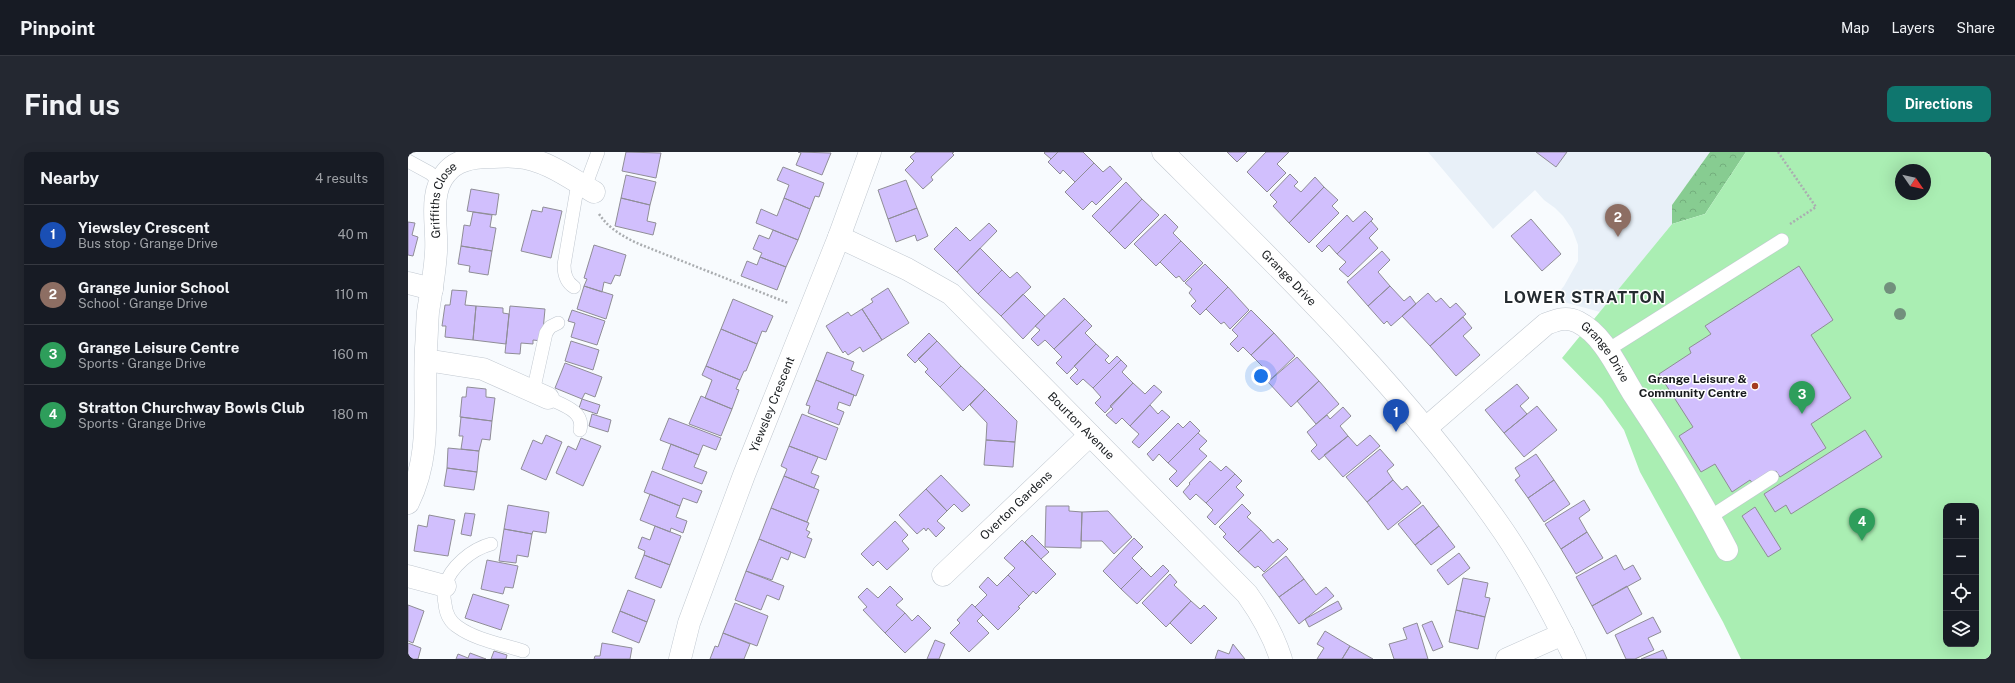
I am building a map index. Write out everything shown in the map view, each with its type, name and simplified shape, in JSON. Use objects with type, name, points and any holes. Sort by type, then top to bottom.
[{"type":"street","name":"Yiewsley Crescent","points":[[680,659],[689,623],[744,475],[839,237],[870,152]]},
{"type":"street","name":"Grange Drive","points":[[1163,152],[1336,327],[1426,428],[1504,533],[1530,573],[1575,659]]},
{"type":"street","name":"Griffiths Close","points":[[408,503],[420,471],[424,444],[427,411],[426,360],[428,313],[436,252],[436,200],[440,182],[446,172],[463,161],[479,157],[517,157],[549,166],[586,188]]},
{"type":"street","name":"Bourton Avenue","points":[[839,237],[907,269],[951,294],[1247,594],[1262,614],[1274,636],[1281,659]]},
{"type":"street","points":[[408,283],[432,289]]},
{"type":"street","name":"Grange Drive","points":[[1426,428],[1546,324],[1569,318],[1595,335],[1606,351],[1665,440],[1710,517],[1727,550]]},
{"type":"street","points":[[426,360],[483,369],[540,395]]},
{"type":"street","name":"Overton Gardens","points":[[943,575],[1090,435]]},
{"type":"street","points":[[408,576],[445,586]]},
{"type":"street","points":[[1507,659],[1563,634]]},
{"type":"lane","points":[[574,287],[567,280],[564,273],[564,265],[598,152]]},
{"type":"lane","points":[[408,161],[430,173],[440,182]]},
{"type":"lane","points":[[1606,351],[1782,240]]},
{"type":"lane","points":[[558,323],[550,327],[546,333],[540,395],[578,414],[582,423],[580,430]]},
{"type":"lane","points":[[1710,517],[1772,476]]},
{"type":"lane","points":[[490,544],[472,553],[458,565],[445,586],[446,612],[457,627],[470,634],[524,651]]},
{"type":"path","points":[[1778,152],[1816,207],[1778,232],[1782,240]]},
{"type":"path","points":[[586,188],[601,217],[607,224],[625,237],[809,312]]},
{"type":"shaded area","points":[[1428,152],[1710,152],[1672,205],[1672,224],[1600,312],[1553,299],[1564,286],[1578,261],[1578,245],[1572,229],[1555,208],[1544,200],[1535,190],[1493,229]]},
{"type":"green space","points":[[1710,152],[1746,152],[1705,214],[1672,224],[1672,205]]},
{"type":"green space","points":[[1746,152],[1991,152],[1991,659],[1741,659],[1723,622],[1640,472],[1624,430],[1602,399],[1562,358],[1672,224],[1705,214]]},
{"type":"building","points":[[626,152],[661,153],[656,178],[622,171]]},
{"type":"building","points":[[798,152],[831,153],[822,175],[796,165],[801,153]]},
{"type":"building","points":[[916,152],[954,152],[952,153],[954,155],[931,177],[933,180],[923,189],[905,170],[914,161],[910,157]]},
{"type":"building","points":[[1058,152],[1051,159],[1044,153]]},
{"type":"building","points":[[1058,152],[1083,152],[1094,163],[1075,182],[1063,170],[1060,174],[1048,162]]},
{"type":"building","points":[[1227,152],[1247,152],[1237,162]]},
{"type":"building","points":[[1266,152],[1289,152],[1277,164],[1286,173],[1267,192],[1247,172]]},
{"type":"building","points":[[1536,152],[1567,152],[1556,167]]},
{"type":"building","points":[[1094,163],[1103,172],[1110,166],[1122,179],[1096,205],[1092,201],[1083,210],[1065,192]]},
{"type":"building","points":[[783,167],[824,183],[819,197],[815,196],[810,209],[784,198],[789,185],[777,180]]},
{"type":"building","points":[[1290,174],[1298,182],[1294,186],[1301,192],[1315,177],[1324,187],[1289,223],[1273,206],[1277,202],[1270,195]]},
{"type":"building","points":[[626,175],[656,182],[650,205],[621,198]]},
{"type":"building","points":[[906,180],[917,208],[888,219],[878,190]]},
{"type":"building","points":[[1126,182],[1142,199],[1109,233],[1092,216]]},
{"type":"building","points":[[1324,187],[1338,200],[1332,206],[1339,213],[1309,243],[1289,223]]},
{"type":"building","points":[[471,189],[499,194],[496,215],[467,211]]},
{"type":"building","points":[[621,198],[650,205],[647,221],[656,223],[653,235],[615,226]]},
{"type":"building","points":[[784,198],[810,209],[798,240],[756,223],[761,209],[777,216]]},
{"type":"building","points":[[1142,199],[1159,215],[1125,249],[1109,233]]},
{"type":"building","points":[[543,207],[562,211],[551,258],[521,251],[532,210],[542,212]]},
{"type":"building","points":[[917,208],[928,236],[917,241],[915,235],[896,242],[888,219]]},
{"type":"building","points":[[1365,211],[1373,219],[1337,254],[1329,245],[1322,252],[1316,246],[1347,215],[1353,222]]},
{"type":"building","points":[[473,212],[492,215],[490,227],[496,228],[492,251],[461,246],[464,225],[470,226]]},
{"type":"building","points":[[1165,214],[1178,227],[1173,233],[1181,241],[1156,266],[1134,244]]},
{"type":"building","points":[[1531,219],[1561,254],[1542,271],[1511,236]]},
{"type":"building","points":[[1371,221],[1378,229],[1369,238],[1378,248],[1348,277],[1339,269],[1346,262],[1337,254]]},
{"type":"building","points":[[408,222],[415,223],[412,235],[418,237],[413,256],[408,255]]},
{"type":"building","points":[[989,223],[997,231],[957,272],[934,249],[956,227],[970,241]]},
{"type":"building","points":[[773,230],[798,240],[786,267],[760,257],[762,253],[753,249],[759,235],[769,239]]},
{"type":"building","points":[[1181,241],[1203,263],[1184,282],[1179,276],[1176,278],[1160,262]]},
{"type":"building","points":[[594,245],[626,255],[620,276],[615,275],[611,284],[604,282],[602,292],[584,286],[587,279],[584,278]]},
{"type":"building","points":[[461,246],[492,251],[488,275],[469,272],[470,266],[458,264]]},
{"type":"building","points":[[980,248],[1002,270],[978,294],[957,272]]},
{"type":"building","points":[[1382,251],[1390,260],[1378,272],[1390,286],[1368,306],[1347,282]]},
{"type":"building","points":[[760,257],[786,267],[777,290],[741,276],[747,261],[757,265]]},
{"type":"building","points":[[1205,264],[1228,287],[1200,315],[1191,306],[1196,301],[1189,293],[1192,289],[1185,283]]},
{"type":"building","name":"Grange Leisure & Community Centre","points":[[1799,266],[1833,320],[1811,335],[1851,398],[1811,424],[1826,448],[1780,477],[1776,471],[1754,485],[1750,480],[1732,492],[1715,464],[1701,472],[1679,436],[1693,427],[1659,374],[1691,353],[1689,348],[1711,334],[1705,326]]},
{"type":"building","points":[[1002,270],[1010,278],[1017,272],[1031,287],[1001,316],[978,294]]},
{"type":"building","points":[[584,286],[613,295],[606,319],[577,309]]},
{"type":"building","points":[[1390,286],[1404,301],[1410,296],[1416,304],[1391,326],[1387,321],[1384,324],[1368,306]]},
{"type":"building","points":[[1228,287],[1249,310],[1230,329],[1224,322],[1221,324],[1206,309]]},
{"type":"building","points":[[888,288],[909,323],[882,340],[862,309],[873,302],[871,299]]},
{"type":"building","points":[[452,290],[467,291],[465,305],[476,306],[473,340],[445,337],[446,326],[442,326],[445,305],[450,305]]},
{"type":"building","points":[[1428,293],[1436,302],[1441,298],[1450,308],[1456,303],[1466,314],[1430,346],[1402,316]]},
{"type":"building","points":[[1023,294],[1045,316],[1023,339],[1001,316]]},
{"type":"building","points":[[1064,298],[1085,319],[1054,349],[1045,340],[1038,346],[1031,339],[1040,330],[1035,326]]},
{"type":"building","points":[[733,299],[773,316],[766,332],[762,331],[757,344],[721,329]]},
{"type":"building","points":[[476,306],[503,308],[503,313],[509,314],[506,344],[473,340]]},
{"type":"building","points":[[510,306],[545,309],[542,341],[533,340],[533,344],[521,343],[520,354],[505,353]]},
{"type":"building","points":[[862,309],[882,340],[863,352],[860,347],[848,355],[845,351],[843,353],[826,326],[848,312],[851,316]]},
{"type":"building","points":[[572,310],[605,321],[597,345],[571,337],[575,323],[568,321]]},
{"type":"building","points":[[1251,310],[1274,333],[1251,355],[1243,347],[1238,352],[1230,344],[1238,336],[1232,330]]},
{"type":"building","points":[[1463,317],[1472,328],[1463,336],[1480,355],[1456,376],[1430,346]]},
{"type":"building","points":[[1085,319],[1092,326],[1085,333],[1096,344],[1067,374],[1056,363],[1062,357],[1054,349]]},
{"type":"building","points":[[721,329],[757,344],[746,371],[744,371],[740,380],[706,366]]},
{"type":"building","points":[[929,333],[937,341],[915,363],[907,355]]},
{"type":"building","points":[[1274,333],[1295,356],[1268,382],[1260,375],[1265,369],[1251,355]]},
{"type":"building","points":[[571,341],[599,350],[593,370],[565,361]]},
{"type":"building","points":[[937,341],[961,366],[940,387],[925,372],[928,369],[918,359]]},
{"type":"building","points":[[1096,344],[1109,356],[1105,360],[1109,364],[1117,356],[1121,360],[1093,388],[1083,379],[1077,385],[1070,378],[1078,370],[1074,366]]},
{"type":"building","points":[[827,352],[854,362],[851,370],[864,375],[856,396],[816,380]]},
{"type":"building","points":[[1297,357],[1319,381],[1291,407],[1268,382]]},
{"type":"building","points":[[1121,360],[1127,366],[1122,372],[1133,383],[1105,413],[1095,403],[1101,397],[1093,388]]},
{"type":"building","points":[[565,363],[602,377],[595,397],[585,393],[582,399],[555,388]]},
{"type":"building","points":[[706,366],[740,380],[736,389],[739,390],[732,409],[705,398],[712,380],[702,375]]},
{"type":"building","points":[[961,366],[985,389],[963,411],[940,387]]},
{"type":"building","points":[[816,380],[854,395],[850,406],[839,402],[837,409],[844,412],[839,425],[808,413],[810,406],[806,405]]},
{"type":"building","points":[[1319,381],[1339,404],[1316,424],[1297,401]]},
{"type":"building","points":[[1133,383],[1145,394],[1154,385],[1162,392],[1130,426],[1122,418],[1116,424],[1106,415],[1113,409],[1110,406]]},
{"type":"building","points":[[1517,384],[1529,398],[1520,406],[1527,414],[1504,433],[1485,410]]},
{"type":"building","points":[[467,387],[486,389],[486,397],[495,398],[492,421],[460,417],[462,397],[466,397]]},
{"type":"building","points":[[985,389],[1017,421],[1015,442],[986,440],[987,423],[970,405]]},
{"type":"building","points":[[701,396],[732,409],[721,436],[689,424]]},
{"type":"building","points":[[582,399],[600,405],[597,414],[579,408]]},
{"type":"building","points":[[1150,405],[1158,414],[1162,410],[1170,417],[1139,448],[1132,442],[1139,434],[1130,426]]},
{"type":"building","points":[[1537,406],[1557,430],[1524,457],[1504,433]]},
{"type":"building","points":[[1343,407],[1351,416],[1340,426],[1348,436],[1319,460],[1311,451],[1317,445],[1307,432],[1327,415],[1330,419]]},
{"type":"building","points":[[592,414],[611,420],[608,432],[589,426]]},
{"type":"building","points":[[802,414],[838,428],[826,460],[789,446]]},
{"type":"building","points":[[461,417],[492,421],[490,440],[482,439],[479,451],[461,449],[463,436],[459,436]]},
{"type":"building","points":[[669,418],[721,438],[716,450],[703,445],[699,455],[660,440]]},
{"type":"building","points":[[1190,421],[1200,431],[1168,463],[1159,454],[1153,461],[1147,454],[1178,423],[1183,428]]},
{"type":"building","points":[[1865,430],[1882,457],[1791,514],[1786,505],[1775,512],[1764,494]]},
{"type":"building","points":[[1198,433],[1207,441],[1199,449],[1207,456],[1177,487],[1169,479],[1177,471],[1168,463]]},
{"type":"building","points":[[546,435],[562,442],[546,480],[521,469],[533,440],[542,444]]},
{"type":"building","points":[[1370,435],[1380,446],[1343,477],[1324,455],[1348,436],[1357,446]]},
{"type":"building","points":[[581,438],[601,446],[583,486],[556,473],[568,446],[576,450]]},
{"type":"building","points":[[986,440],[1015,442],[1013,467],[984,465]]},
{"type":"building","points":[[671,444],[699,455],[694,467],[707,472],[702,484],[662,469]]},
{"type":"building","points":[[789,446],[818,457],[811,473],[819,476],[814,488],[784,476],[787,469],[781,466]]},
{"type":"building","points":[[448,448],[479,451],[477,472],[447,468]]},
{"type":"building","points":[[1380,449],[1394,465],[1387,471],[1393,480],[1367,502],[1346,477]]},
{"type":"building","points":[[1536,454],[1554,480],[1528,498],[1515,480],[1520,476],[1515,468]]},
{"type":"building","points":[[1210,461],[1221,471],[1226,466],[1235,474],[1206,503],[1196,494],[1190,500],[1183,492],[1190,484],[1189,483]]},
{"type":"building","points":[[447,468],[477,472],[474,490],[444,486]]},
{"type":"building","points":[[652,471],[702,491],[697,503],[683,498],[680,506],[644,492]]},
{"type":"building","points":[[1235,474],[1242,481],[1236,487],[1244,495],[1215,525],[1207,517],[1213,510],[1206,503]]},
{"type":"building","points":[[941,475],[970,505],[962,512],[954,504],[947,511],[926,489]]},
{"type":"building","points":[[784,476],[819,490],[807,522],[771,508]]},
{"type":"building","points":[[1393,480],[1402,490],[1407,486],[1421,503],[1388,530],[1367,502]]},
{"type":"building","points":[[1554,480],[1570,504],[1544,522],[1528,498]]},
{"type":"building","points":[[926,489],[947,511],[937,521],[945,528],[936,537],[928,528],[926,531],[924,528],[917,534],[899,515]]},
{"type":"building","points":[[650,494],[680,506],[676,517],[687,521],[683,533],[671,528],[670,532],[640,520]]},
{"type":"building","points":[[1584,500],[1590,510],[1579,518],[1587,532],[1561,549],[1545,524]]},
{"type":"building","points":[[1242,504],[1251,513],[1247,517],[1261,530],[1238,552],[1223,537],[1226,534],[1219,527]]},
{"type":"building","points":[[508,505],[549,512],[546,533],[533,531],[532,534],[504,529]]},
{"type":"building","points":[[1423,505],[1439,526],[1415,545],[1398,524]]},
{"type":"building","points":[[1046,506],[1069,506],[1069,511],[1082,512],[1081,548],[1045,547]]},
{"type":"building","points":[[1755,507],[1781,549],[1768,557],[1742,516]]},
{"type":"building","points":[[771,508],[809,523],[806,530],[810,532],[807,537],[812,539],[805,558],[759,539]]},
{"type":"building","points":[[1108,511],[1132,537],[1114,554],[1102,541],[1081,541],[1082,512]]},
{"type":"building","points":[[465,513],[475,514],[471,536],[461,534]]},
{"type":"building","points":[[429,515],[455,520],[448,556],[414,551],[418,525],[427,527]]},
{"type":"building","points":[[895,521],[908,535],[902,541],[909,549],[887,570],[878,561],[873,566],[861,554]]},
{"type":"building","points":[[655,526],[681,536],[670,565],[644,555],[645,551],[638,548],[642,537],[650,540]]},
{"type":"building","points":[[1439,526],[1455,547],[1431,565],[1415,545]]},
{"type":"building","points":[[504,529],[532,534],[528,557],[517,555],[516,563],[499,561]]},
{"type":"building","points":[[1261,530],[1273,543],[1278,539],[1288,549],[1264,572],[1258,566],[1255,568],[1238,552]]},
{"type":"building","points":[[1587,532],[1603,558],[1576,574],[1561,549]]},
{"type":"building","points":[[1032,535],[1049,552],[1041,559],[1025,542]]},
{"type":"building","points":[[1134,538],[1143,547],[1132,558],[1142,568],[1121,589],[1103,571]]},
{"type":"building","points":[[759,539],[791,552],[788,560],[781,557],[772,580],[746,571]]},
{"type":"building","points":[[1022,540],[1056,574],[1036,594],[1033,591],[1029,596],[1008,575],[1015,568],[1004,558]]},
{"type":"building","points":[[1459,553],[1470,568],[1448,585],[1437,570]]},
{"type":"building","points":[[644,555],[670,565],[661,588],[635,578]]},
{"type":"building","points":[[1616,555],[1624,570],[1633,565],[1641,579],[1592,606],[1576,577]]},
{"type":"building","points":[[1286,556],[1304,579],[1279,597],[1262,575]]},
{"type":"building","points":[[487,560],[518,566],[513,588],[505,587],[503,594],[481,589]]},
{"type":"building","points":[[1163,565],[1169,571],[1137,604],[1121,589],[1142,568],[1151,577]]},
{"type":"building","points":[[746,571],[784,586],[779,600],[767,595],[761,610],[735,600]]},
{"type":"building","points":[[1170,574],[1177,582],[1174,585],[1191,601],[1166,627],[1142,603]]},
{"type":"building","points":[[1008,575],[1029,596],[1018,607],[1020,608],[998,630],[975,607],[987,595],[979,587],[988,577],[997,586]]},
{"type":"building","points":[[1463,578],[1488,583],[1485,597],[1490,598],[1485,617],[1456,610]]},
{"type":"building","points":[[1304,579],[1316,595],[1326,587],[1334,596],[1299,624],[1279,597]]},
{"type":"building","points":[[890,586],[903,599],[896,605],[905,613],[885,633],[863,610],[867,607],[858,597],[867,588],[878,598]]},
{"type":"building","points":[[1627,586],[1642,614],[1607,634],[1592,606]]},
{"type":"building","points":[[628,590],[655,600],[647,622],[620,611]]},
{"type":"building","points":[[473,594],[509,605],[501,630],[465,618]]},
{"type":"building","points":[[1191,601],[1200,609],[1204,605],[1217,618],[1191,644],[1170,623]]},
{"type":"building","points":[[1338,601],[1342,609],[1309,627],[1305,619]]},
{"type":"building","points":[[735,603],[768,616],[757,646],[723,633]]},
{"type":"building","points":[[972,604],[983,615],[977,621],[989,633],[969,652],[950,633],[960,623],[957,620]]},
{"type":"building","points":[[408,605],[424,611],[413,643],[408,641]]},
{"type":"building","points":[[1456,610],[1485,617],[1478,649],[1449,642]]},
{"type":"building","points":[[620,611],[647,622],[639,643],[612,632]]},
{"type":"building","points":[[905,613],[912,621],[918,615],[931,628],[905,653],[885,633]]},
{"type":"building","points":[[1653,617],[1661,632],[1648,638],[1654,650],[1635,659],[1626,659],[1615,635]]},
{"type":"building","points":[[1432,621],[1443,647],[1433,651],[1422,625]]},
{"type":"building","points":[[1417,623],[1428,659],[1394,659],[1389,644],[1407,639],[1403,628]]},
{"type":"building","points":[[1325,631],[1350,646],[1342,659],[1317,659],[1324,648],[1317,644]]},
{"type":"building","points":[[723,633],[750,644],[744,659],[710,659],[715,646],[718,647]]},
{"type":"building","points":[[935,640],[945,644],[939,659],[927,659]]},
{"type":"building","points":[[408,643],[421,648],[418,659],[408,659]]},
{"type":"building","points":[[602,643],[632,648],[630,659],[594,659],[595,656],[600,656]]},
{"type":"building","points":[[1233,644],[1245,659],[1215,659],[1218,650],[1229,654]]},
{"type":"building","points":[[1350,646],[1373,659],[1342,659]]},
{"type":"building","points":[[1663,650],[1667,659],[1641,659]]},
{"type":"building","points":[[494,651],[507,655],[506,659],[491,659]]},
{"type":"building","points":[[470,653],[486,659],[456,659],[458,654],[468,658]]},
{"type":"place","name":"Grange Junior School","points":[[1618,237]]},
{"type":"place","name":"Grange Leisure & Community Centre","points":[[1755,386]]},
{"type":"place","name":"Grange Leisure Centre","points":[[1802,414]]},
{"type":"place","name":"Yiewsley Crescent","points":[[1396,432]]},
{"type":"place","name":"Stratton Churchway Bowls Club","points":[[1862,541]]},
{"type":"district","name":"LOWER STRATTON","points":[[1585,297]]}]
